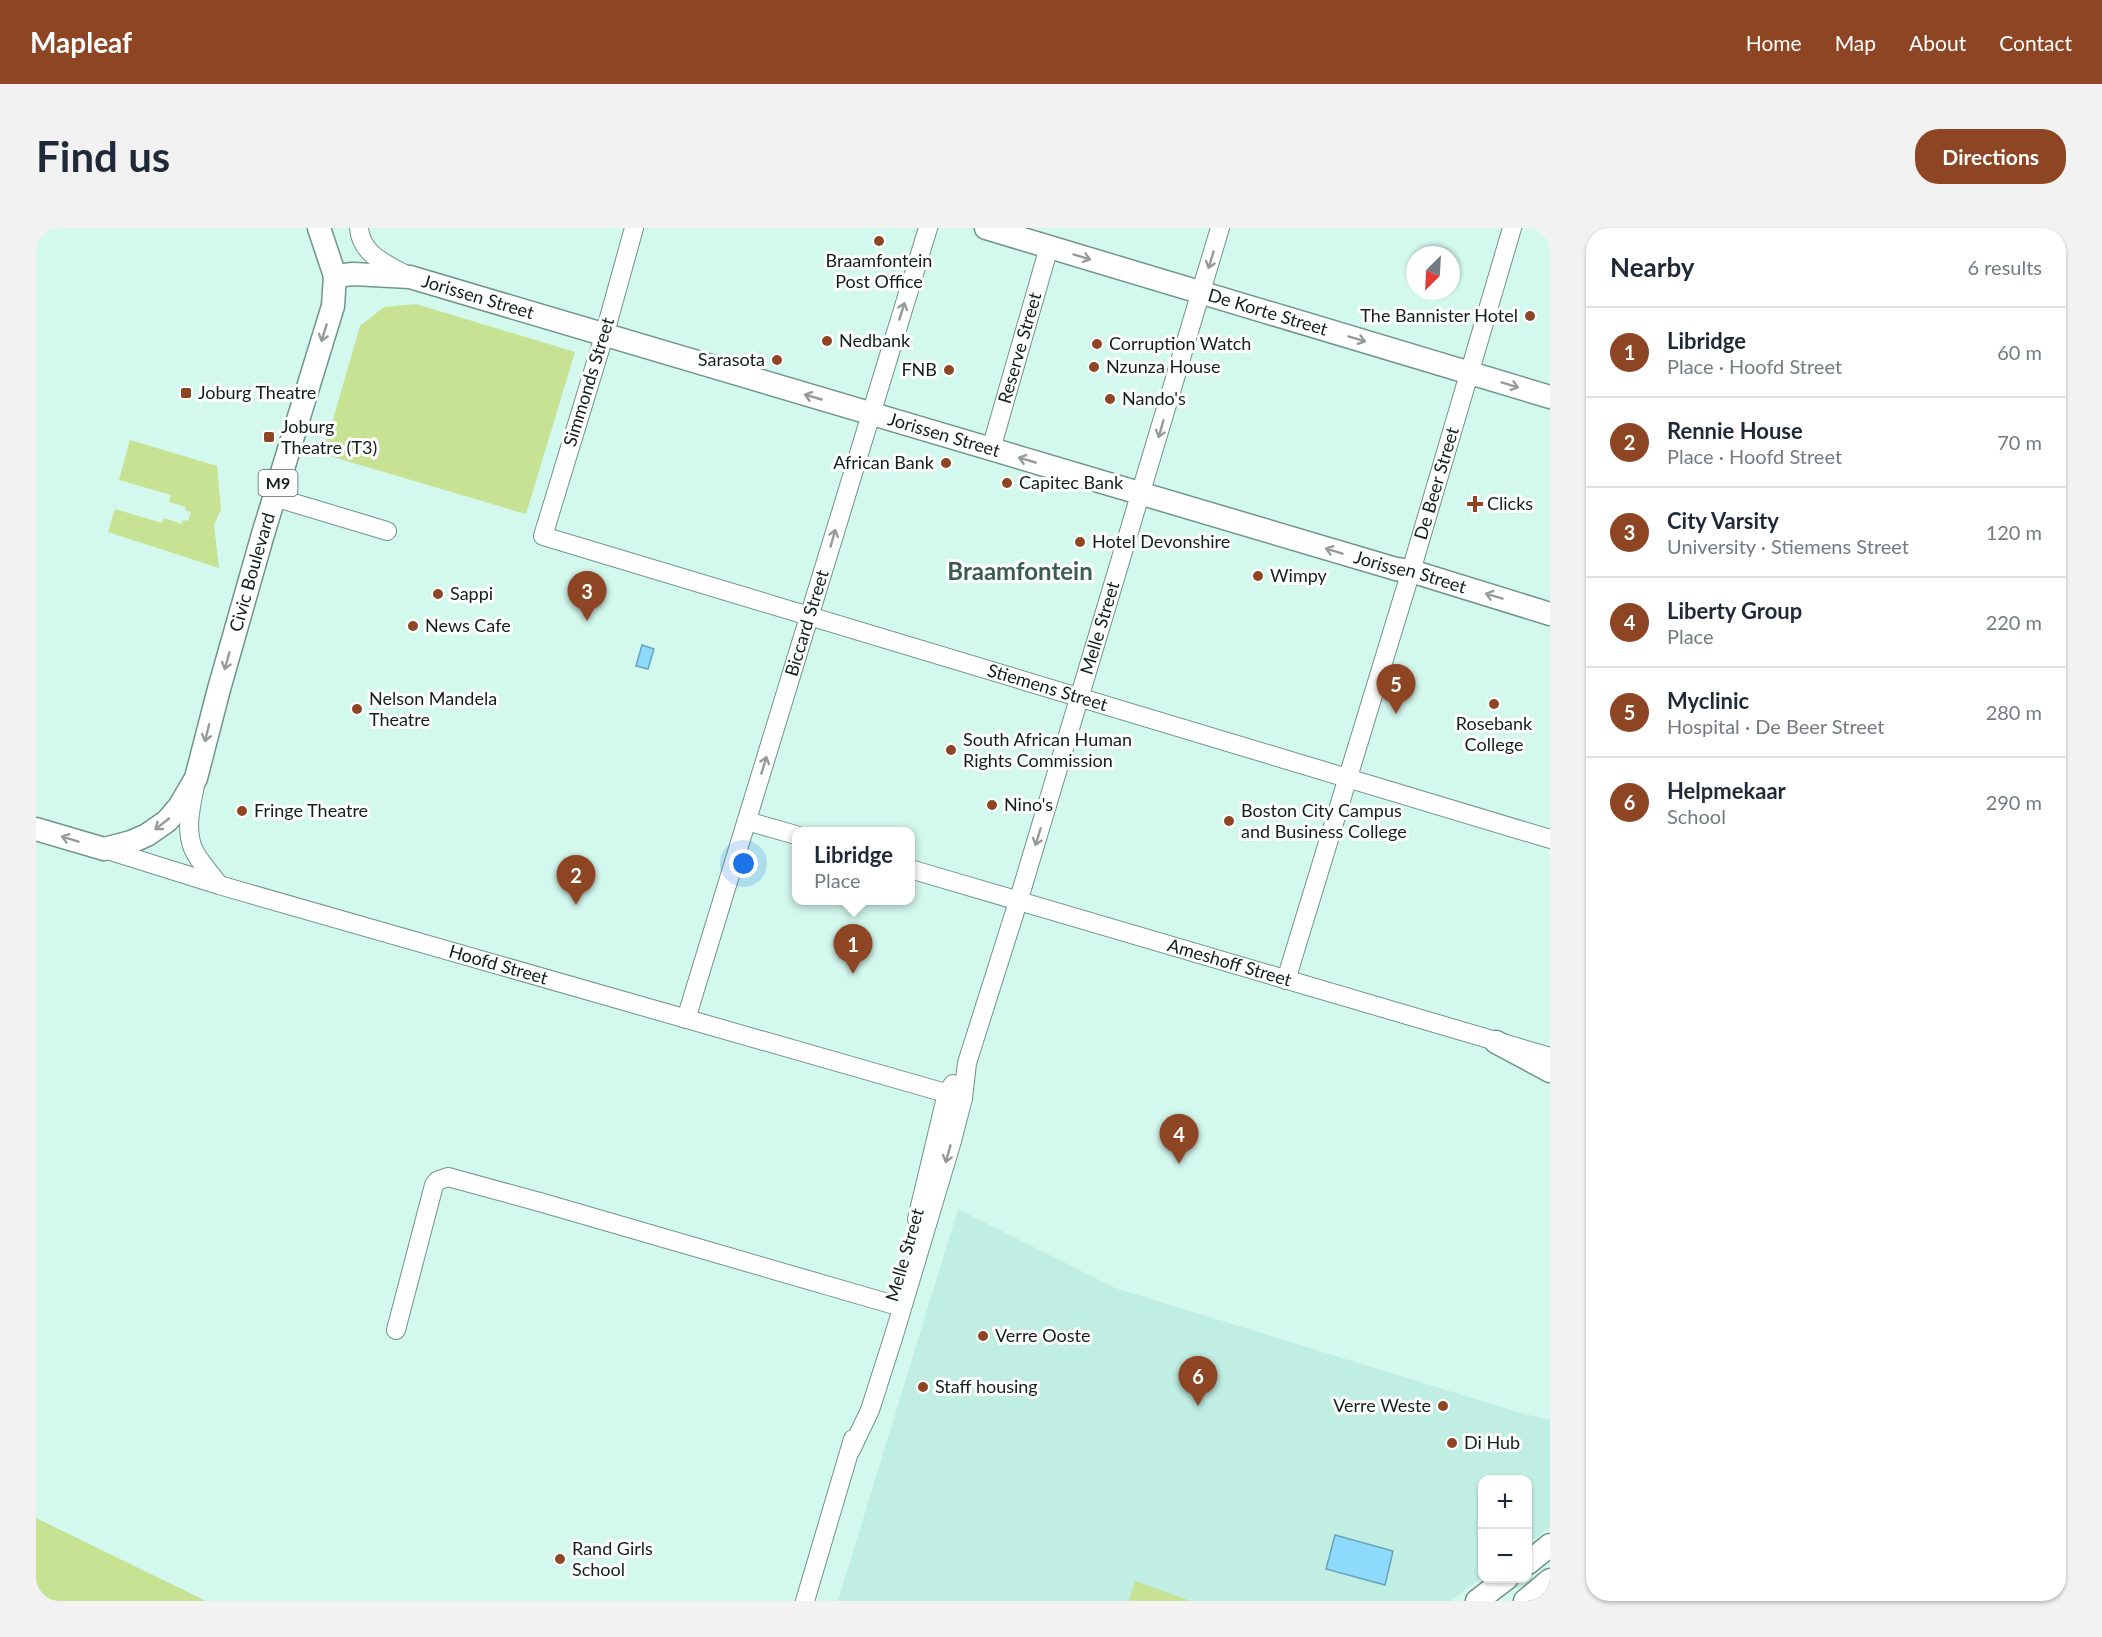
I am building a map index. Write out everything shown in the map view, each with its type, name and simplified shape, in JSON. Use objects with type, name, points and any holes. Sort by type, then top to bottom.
[{"type":"main road","name":"Civic Boulevard","points":[[104,849],[147,835],[167,821],[179,807],[196,778],[274,497],[333,306],[334,276],[319,228]]},
{"type":"main road","name":"De Korte Street","points":[[986,228],[1550,397]]},
{"type":"main road","name":"Jorissen Street","points":[[334,276],[353,274],[410,277],[1396,569],[1411,571],[1550,614]]},
{"type":"main road","name":"Hoofd Street","points":[[36,829],[104,849]]},
{"type":"main road","points":[[1496,1042],[1550,1071]]},
{"type":"main road","points":[[1532,1559],[1550,1545]]},
{"type":"main road","points":[[1525,1601],[1550,1580]]},
{"type":"main road","points":[[1477,1601],[1500,1583]]},
{"type":"street","points":[[359,228],[365,247],[378,259],[410,277]]},
{"type":"street","name":"Simmonds Street","points":[[543,536],[604,336],[634,228]]},
{"type":"street","name":"Biccard Street","points":[[686,1019],[928,228]]},
{"type":"street","name":"Melle Street","points":[[805,1601],[850,1450],[860,1404],[955,1096],[1018,902],[1220,228]]},
{"type":"street","name":"De Beer Street","points":[[1286,980],[1411,571],[1512,228]]},
{"type":"street","name":"Reserve Street","points":[[991,449],[1049,247]]},
{"type":"street","points":[[274,497],[387,531]]},
{"type":"street","name":"Stiemens Street","points":[[543,536],[1550,839]]},
{"type":"street","name":"Civic Boulevard","points":[[196,778],[189,818],[191,842],[219,885]]},
{"type":"street","points":[[747,821],[792,834]]},
{"type":"street","name":"Hoofd Street","points":[[104,849],[219,885],[955,1096]]},
{"type":"street","name":"Ameshoff Street","points":[[915,871],[1550,1057]]},
{"type":"street","name":"Melle Street","points":[[850,1450],[870,1410],[894,1335],[955,1096]]},
{"type":"street","points":[[396,1330],[434,1185],[437,1181],[448,1177],[891,1304]]},
{"type":"shaded area","points":[[958,1209],[1115,1288],[1524,1414],[1550,1420],[1550,1527],[1532,1541],[1532,1475],[1478,1475],[1478,1580],[1450,1601],[838,1601]]},
{"type":"green space","points":[[416,304],[575,352],[526,514],[323,454],[360,326],[384,307]]},
{"type":"green space","points":[[130,440],[217,466],[221,509],[214,525],[219,568],[108,532],[115,509],[162,523],[164,518],[181,524],[183,520],[188,521],[191,512],[185,510],[186,507],[169,502],[171,495],[119,480]]},
{"type":"green space","points":[[36,1518],[206,1601],[36,1601]]},
{"type":"green space","points":[[1135,1581],[1191,1601],[1129,1601]]},
{"type":"water","points":[[642,645],[654,649],[648,669],[636,666]]},
{"type":"water","points":[[1335,1535],[1393,1551],[1385,1585],[1326,1569]]},
{"type":"place","name":"Braamfontein Post Office","points":[[879,241]]},
{"type":"place","name":"The Bannister Hotel","points":[[1530,316]]},
{"type":"place","name":"Nedbank","points":[[827,341]]},
{"type":"place","name":"Corruption Watch","points":[[1097,344]]},
{"type":"place","name":"Sarasota","points":[[777,360]]},
{"type":"place","name":"Nzunza House","points":[[1094,367]]},
{"type":"place","name":"FNB","points":[[949,370]]},
{"type":"place","name":"Joburg Theatre","points":[[186,393]]},
{"type":"place","name":"Nando's","points":[[1110,399]]},
{"type":"place","name":"Joburg Theatre (T3)","points":[[269,437]]},
{"type":"place","name":"African Bank","points":[[946,463]]},
{"type":"place","name":"Capitec Bank","points":[[1007,483]]},
{"type":"place","name":"Clicks","points":[[1475,504]]},
{"type":"place","name":"Hotel Devonshire","points":[[1080,542]]},
{"type":"place","name":"Wimpy","points":[[1258,576]]},
{"type":"place","name":"Sappi","points":[[438,594]]},
{"type":"place","name":"City Varsity","points":[[587,621]]},
{"type":"place","name":"News Cafe","points":[[413,626]]},
{"type":"place","name":"Rosebank College","points":[[1494,704]]},
{"type":"place","name":"Nelson Mandela Theatre","points":[[357,709]]},
{"type":"place","name":"Myclinic","points":[[1396,714]]},
{"type":"place","name":"South African Human Rights Commission","points":[[951,750]]},
{"type":"place","name":"Nino's","points":[[992,805]]},
{"type":"place","name":"Fringe Theatre","points":[[242,811]]},
{"type":"place","name":"Boston City Campus and Business College","points":[[1229,821]]},
{"type":"place","name":"Rennie House","points":[[576,905]]},
{"type":"place","name":"Libridge","points":[[853,974]]},
{"type":"place","name":"Liberty Group","points":[[1179,1164]]},
{"type":"place","name":"Verre Ooste","points":[[983,1336]]},
{"type":"place","name":"Staff housing","points":[[923,1387]]},
{"type":"place","name":"Helpmekaar","points":[[1198,1406]]},
{"type":"place","name":"Verre Weste","points":[[1443,1406]]},
{"type":"place","name":"Di Hub","points":[[1452,1443]]},
{"type":"place","name":"Rand Girls School","points":[[560,1559]]},
{"type":"district","name":"Braamfontein","points":[[1020,572]]}]
